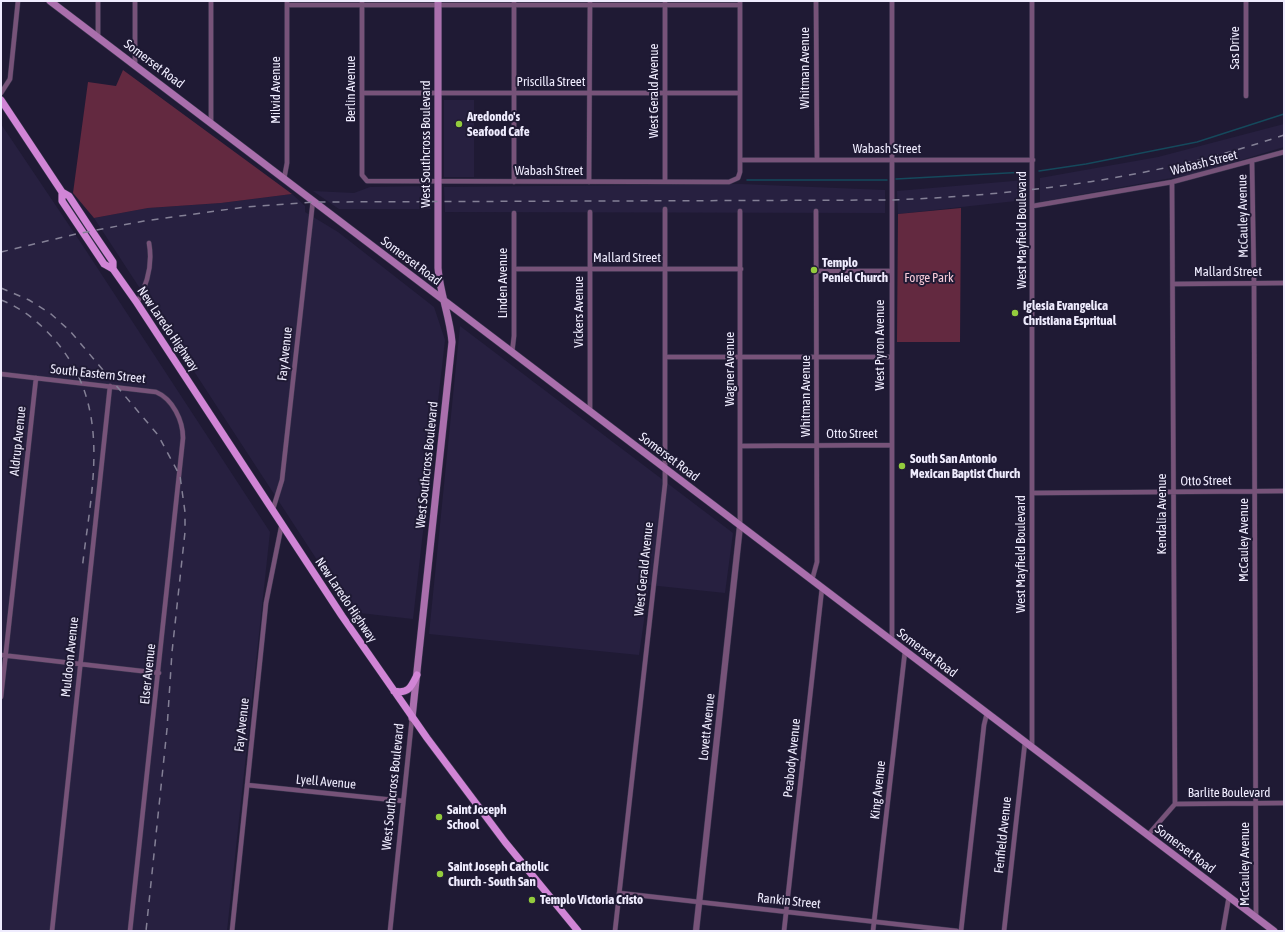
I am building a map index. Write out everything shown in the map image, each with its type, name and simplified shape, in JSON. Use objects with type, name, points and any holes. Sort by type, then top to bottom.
[{"type":"main road","name":"Somerset Road","points":[[50,1],[1274,931]]},
{"type":"main road","name":"West Southcross Boulevard","points":[[412,718],[451,351],[450,324],[442,300],[438,268],[438,3]]},
{"type":"main road","name":"New Laredo Highway","points":[[1,100],[62,192],[62,200],[104,264],[113,269],[137,303],[342,616],[412,718],[456,779],[578,931]]},
{"type":"main road","points":[[394,691],[408,691],[417,675]]},
{"type":"street","points":[[1,93],[10,79],[18,1]]},
{"type":"street","points":[[98,1],[98,37]]},
{"type":"street","points":[[134,65],[135,1]]},
{"type":"street","points":[[210,1],[210,123]]},
{"type":"street","name":"Whitman Avenue","points":[[816,1],[816,160]]},
{"type":"street","name":"West Pyron Avenue","points":[[892,1],[892,641]]},
{"type":"street","name":"West Mayfield Boulevard","points":[[1032,1],[1032,747]]},
{"type":"street","name":"Sas Drive","points":[[1246,1],[1246,96]]},
{"type":"street","points":[[287,3],[740,3],[740,160]]},
{"type":"street","name":"Milvid Avenue","points":[[284,179],[287,163],[287,3]]},
{"type":"street","name":"Berlin Avenue","points":[[362,3],[363,178]]},
{"type":"street","points":[[514,3],[514,182]]},
{"type":"street","points":[[589,182],[590,3]]},
{"type":"street","name":"West Gerald Avenue","points":[[665,3],[666,181]]},
{"type":"street","name":"Priscilla Street","points":[[362,93],[740,93]]},
{"type":"street","name":"Wabash Street","points":[[1033,206],[1172,182],[1252,162],[1284,152]]},
{"type":"street","name":"Wabash Street","points":[[363,178],[370,181],[514,182],[736,180],[740,172],[740,160],[1033,160]]},
{"type":"street","name":"McCauley Avenue","points":[[1252,162],[1254,283],[1256,917]]},
{"type":"street","name":"Kendalia Avenue","points":[[1172,182],[1175,804]]},
{"type":"street","name":"Fay Avenue","points":[[272,509],[282,480],[313,200]]},
{"type":"street","name":"West Gerald Avenue","points":[[615,931],[665,484],[665,209]]},
{"type":"street","name":"Wagner Avenue","points":[[740,211],[740,526]]},
{"type":"street","name":"Whitman Avenue","points":[[812,580],[817,562],[816,211]]},
{"type":"street","name":"Vickers Avenue","points":[[590,212],[590,412]]},
{"type":"street","name":"Linden Avenue","points":[[512,353],[514,336],[514,213]]},
{"type":"street","points":[[137,303],[145,289],[148,274],[151,258],[149,243]]},
{"type":"street","name":"Mallard Street","points":[[514,269],[741,269]]},
{"type":"street","points":[[817,271],[891,271]]},
{"type":"street","name":"Mallard Street","points":[[1173,284],[1284,283]]},
{"type":"street","points":[[665,357],[891,357]]},
{"type":"street","name":"South Eastern Street","points":[[1,374],[146,390],[161,394],[175,409],[179,419]]},
{"type":"street","name":"Aldrup Avenue","points":[[1,697],[3,656],[36,378]]},
{"type":"street","name":"Muldoon Avenue","points":[[52,931],[110,386]]},
{"type":"street","name":"Elser Avenue","points":[[130,931],[184,438],[179,419]]},
{"type":"street","name":"Otto Street","points":[[741,446],[891,445]]},
{"type":"street","name":"Otto Street","points":[[1033,494],[1284,492]]},
{"type":"street","name":"Fay Avenue","points":[[232,931],[266,602],[275,551],[282,523]]},
{"type":"street","name":"Lovett Avenue","points":[[696,931],[740,526]]},
{"type":"street","name":"Peabody Avenue","points":[[784,931],[822,588]]},
{"type":"street","name":"King Avenue","points":[[873,931],[905,651]]},
{"type":"street","points":[[3,656],[159,673]]},
{"type":"street","points":[[961,931],[984,725],[987,713]]},
{"type":"street","name":"West Southcross Boulevard","points":[[390,931],[412,718]]},
{"type":"street","name":"Fenfield Avenue","points":[[1004,931],[1025,742]]},
{"type":"street","name":"Lyell Avenue","points":[[247,785],[404,801]]},
{"type":"street","name":"Barlite Boulevard","points":[[1175,804],[1284,803]]},
{"type":"street","points":[[1148,835],[1175,804]]},
{"type":"street","name":"Rankin Street","points":[[619,893],[957,931]]},
{"type":"street","points":[[1223,931],[1229,896]]},
{"type":"shaded area","points":[[444,100],[474,100],[474,177],[444,177]]},
{"type":"shaded area","points":[[1,124],[83,246],[270,532],[227,931],[1,931]]},
{"type":"shaded area","points":[[1284,124],[1284,147],[1199,173],[1040,202],[1040,178],[1158,157]]},
{"type":"shaded area","points":[[1025,180],[1025,200],[898,214],[897,191]]},
{"type":"shaded area","points":[[741,184],[885,190],[885,213],[445,212],[444,187]]},
{"type":"shaded area","points":[[430,186],[431,209],[339,209],[313,191],[354,193],[370,187]]},
{"type":"shaded area","points":[[292,194],[305,206],[305,212],[338,232],[434,307],[445,340],[413,619],[351,612],[94,218],[148,208],[221,203]]},
{"type":"shaded area","points":[[460,326],[733,533],[725,593],[649,585],[639,655],[429,634]]},
{"type":"green space","points":[[123,70],[292,194],[221,203],[148,208],[94,218],[73,193],[88,82],[116,86]]},
{"type":"green space","name":"Forge Park","points":[[961,208],[960,342],[897,342],[898,214]]},
{"type":"waterway","points":[[1039,171],[1086,164],[1197,142],[1284,114]]},
{"type":"waterway","points":[[896,179],[1026,172]]},
{"type":"waterway","points":[[747,180],[887,180]]},
{"type":"railway","points":[[1,252],[76,234],[144,221],[245,207],[316,202],[891,200],[990,194],[1090,182],[1139,173],[1188,163],[1284,135]]},
{"type":"railway","points":[[1,288],[29,300],[51,314],[70,331],[158,435],[180,476],[185,512],[185,532],[172,652],[167,729],[146,931]]},
{"type":"railway","points":[[1,300],[9,303],[30,316],[54,339],[73,365],[85,393],[92,421],[94,450],[93,479],[82,570]]},
{"type":"place","name":"Aredondo's Seafood Cafe","points":[[459,124]]},
{"type":"place","name":"Templo Peniel Church","points":[[814,270]]},
{"type":"place","name":"Iglesia Evangelica Christiana Espritual","points":[[1015,313]]},
{"type":"place","name":"South San Antonio Mexican Baptist Church","points":[[902,466]]},
{"type":"place","name":"Saint Joseph School","points":[[439,817]]},
{"type":"place","name":"Saint Joseph Catholic Church - South San","points":[[440,874]]},
{"type":"place","name":"Templo Victoria Cristo","points":[[532,900]]}]
